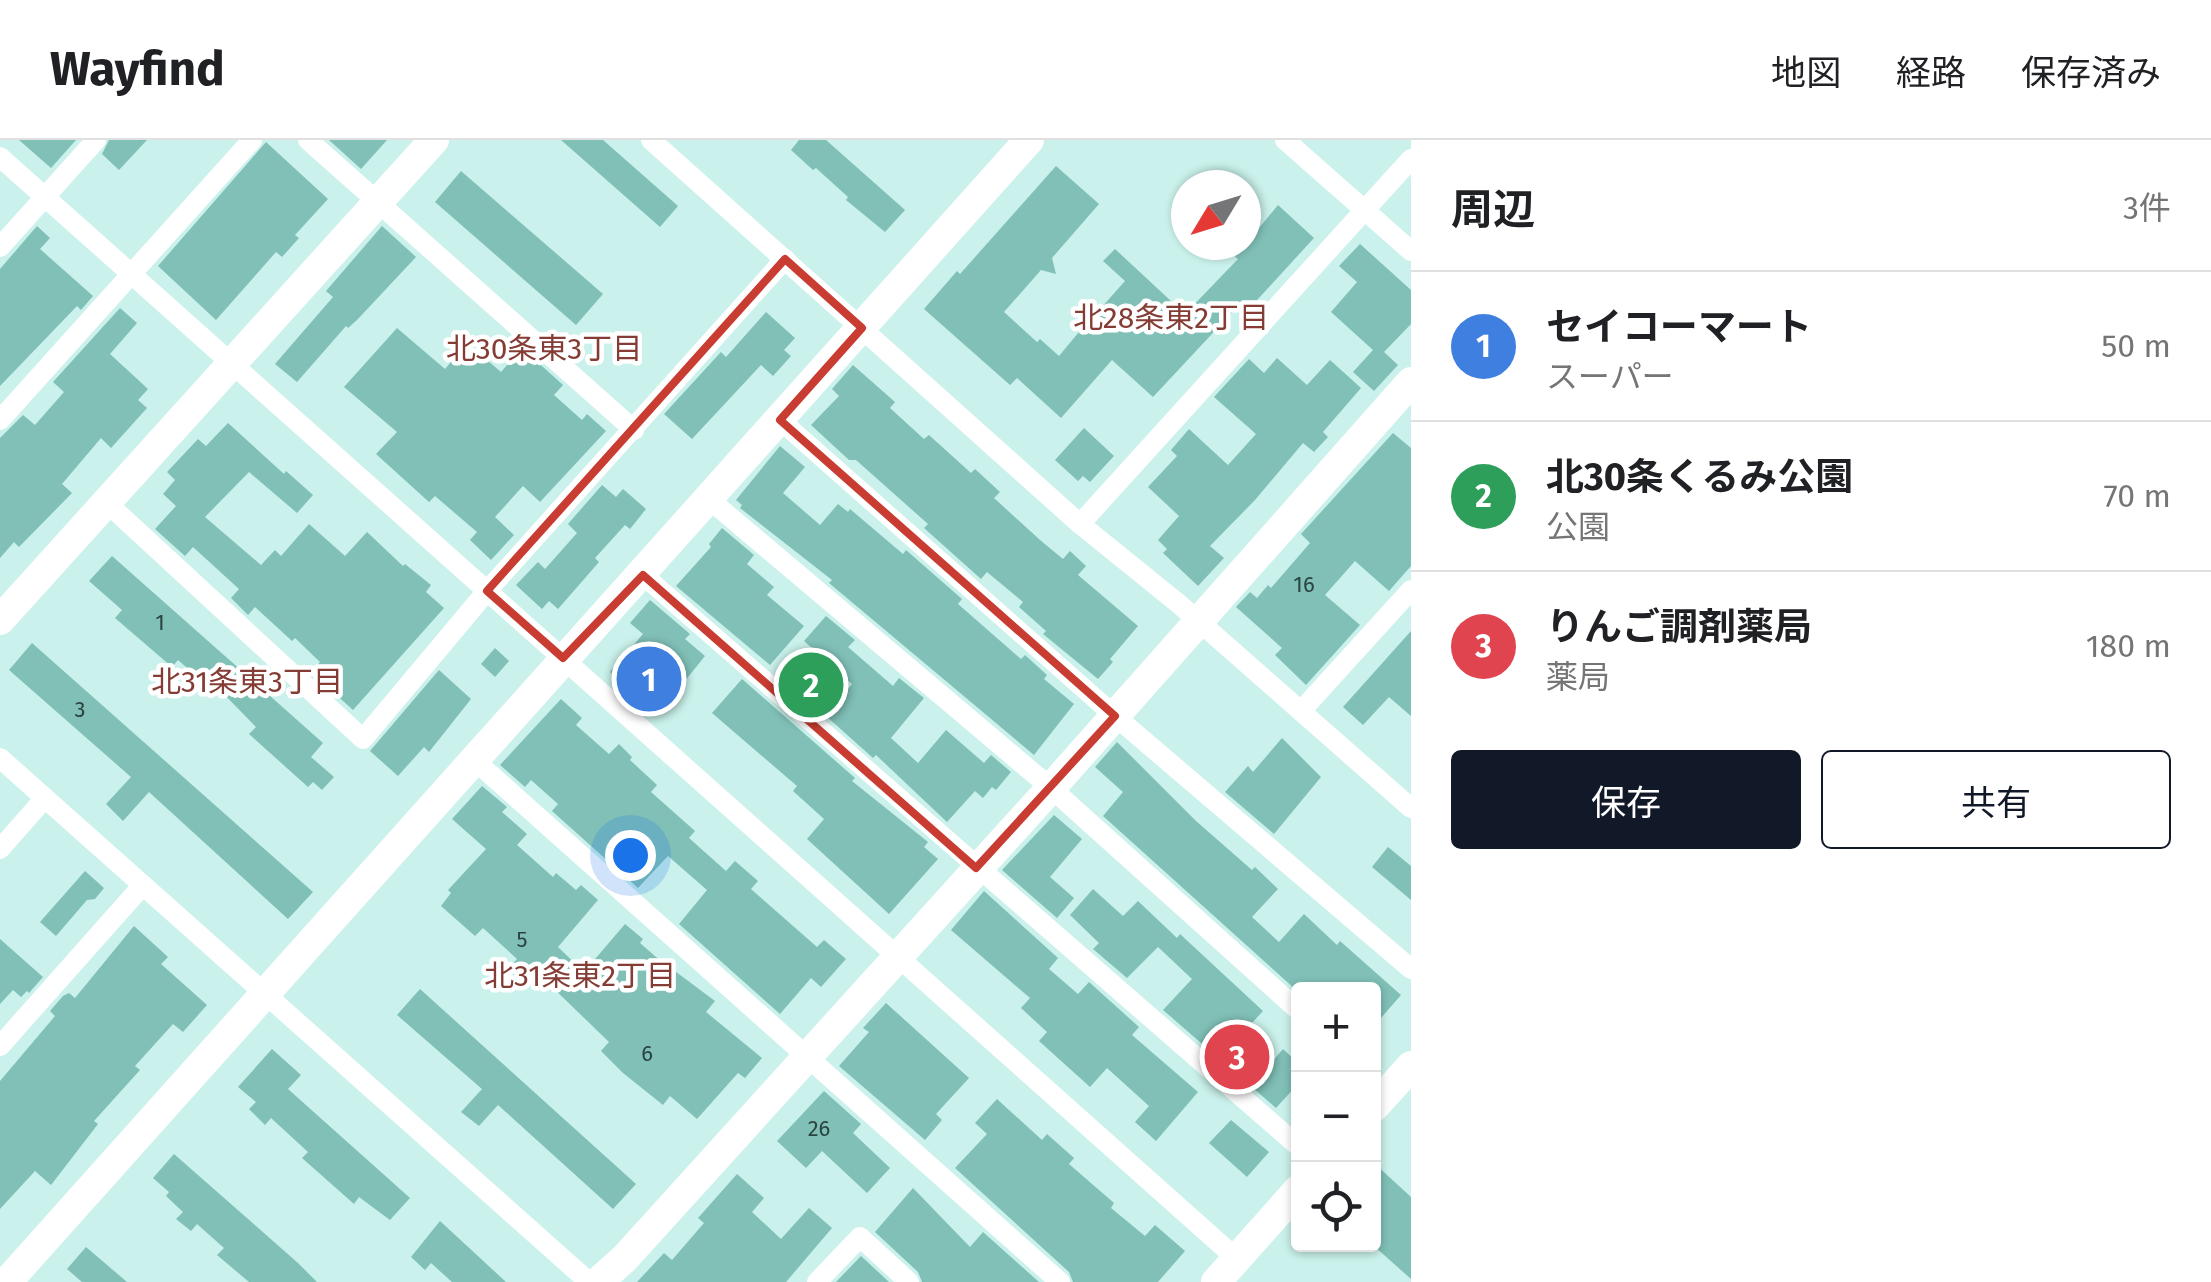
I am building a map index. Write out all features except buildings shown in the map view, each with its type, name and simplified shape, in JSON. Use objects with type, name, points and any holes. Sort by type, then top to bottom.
[{"type":"street","points":[[0,248],[96,140]]},
{"type":"street","points":[[0,420],[252,140]]},
{"type":"street","points":[[308,140],[634,430]]},
{"type":"street","points":[[0,620],[434,140]]},
{"type":"street","points":[[650,140],[1080,524],[1301,711],[1406,794]]},
{"type":"street","points":[[7,1282],[1029,140]]},
{"type":"street","points":[[1285,140],[1411,250]]},
{"type":"street","points":[[0,157],[1237,1259]]},
{"type":"street","points":[[1080,524],[1411,158]]},
{"type":"street","points":[[106,503],[363,740],[487,591],[784,259]]},
{"type":"street","points":[[598,1282],[624,1259],[1051,788],[1411,382]]},
{"type":"street","points":[[780,420],[1115,716],[1411,969]]},
{"type":"street","points":[[710,500],[1051,788],[1291,1004]]},
{"type":"street","points":[[643,575],[1291,1140]]},
{"type":"street","points":[[1301,711],[1411,590]]},
{"type":"street","points":[[0,758],[589,1282]]},
{"type":"street","points":[[473,759],[1060,1282]]},
{"type":"street","points":[[0,849],[45,798]]},
{"type":"street","points":[[0,1046],[143,885]]},
{"type":"street","points":[[1381,1090],[1411,1066]]},
{"type":"street","points":[[1216,1282],[1291,1198]]},
{"type":"street","points":[[817,1282],[860,1237],[909,1282]]},
{"type":"highlighted area","points":[[785,259],[862,328],[780,420],[1115,716],[976,868],[643,575],[563,658],[487,591]]},
{"type":"shaded area","points":[[801,656],[839,690],[820,714],[782,679]]},
{"type":"place","name":"セイコーマート","points":[[649,679]]},
{"type":"place","name":"北30条くるみ公園","points":[[811,685]]},
{"type":"place","name":"りんご調剤薬局","points":[[1237,1057]]},
{"type":"district","name":"北28条東2丁目","points":[[1171,318]]},
{"type":"district","name":"北30条東3丁目","points":[[544,349]]},
{"type":"district","name":"北31条東3丁目","points":[[247,682]]},
{"type":"district","name":"北31条東2丁目","points":[[580,976]]}]
